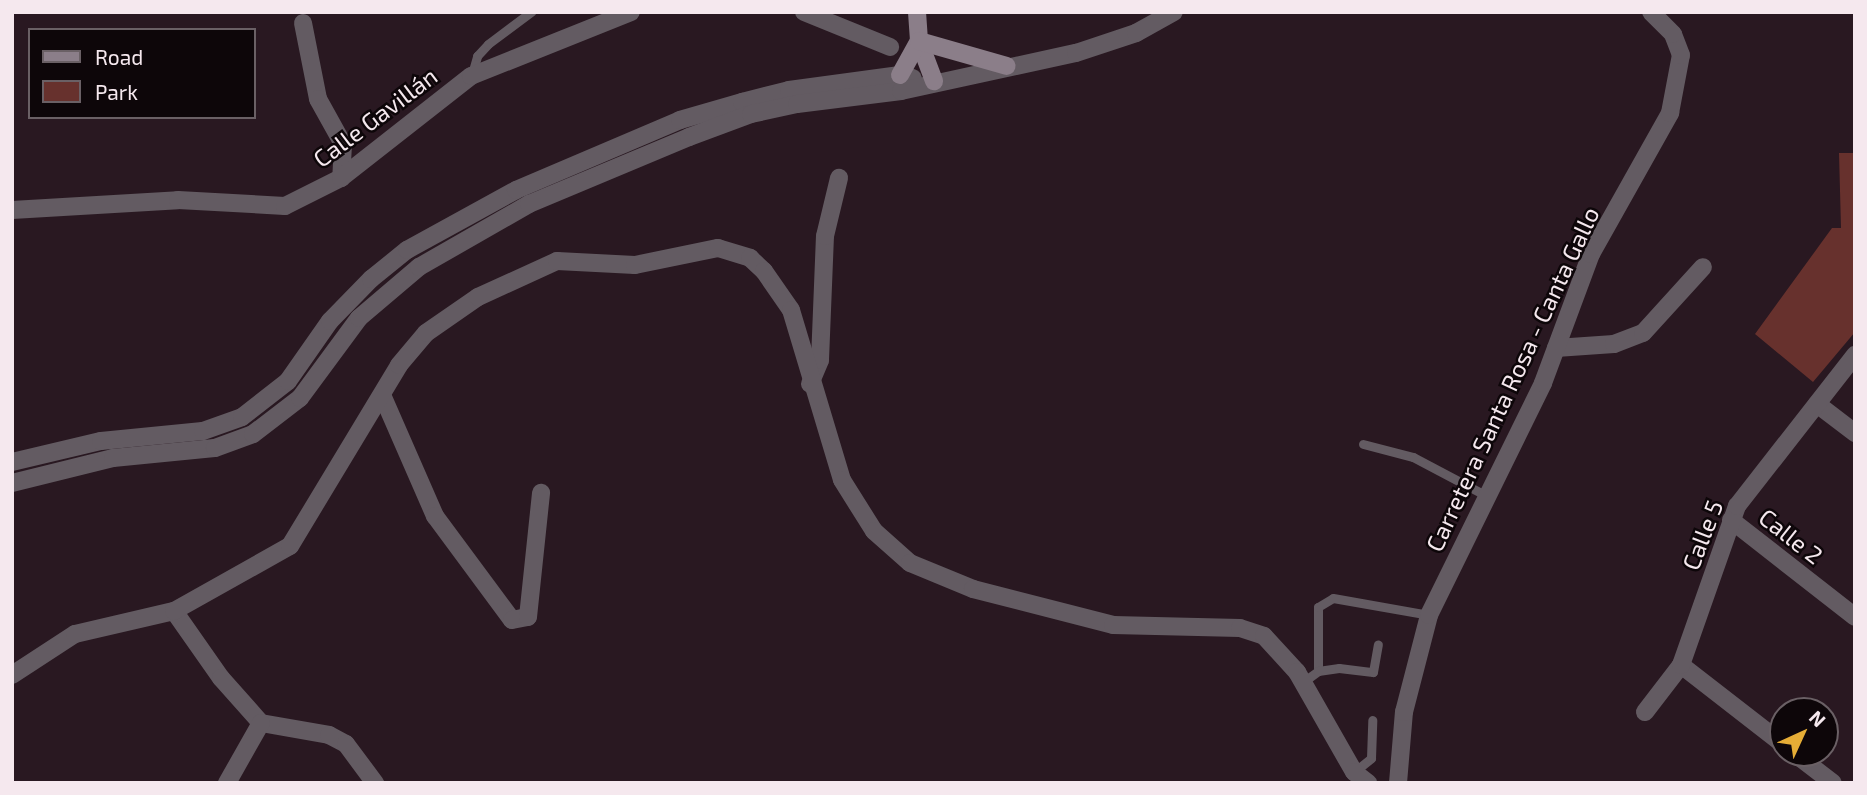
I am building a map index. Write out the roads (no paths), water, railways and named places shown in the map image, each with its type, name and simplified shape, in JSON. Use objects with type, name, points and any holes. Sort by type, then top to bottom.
[{"type":"street","name":"Calle Gavillán","points":[[12,210],[178,200],[285,206],[341,178],[471,76],[631,12]]},
{"type":"street","points":[[804,12],[890,47]]},
{"type":"street","points":[[917,12],[919,41],[933,81]]},
{"type":"street","points":[[12,483],[113,458],[215,448],[253,434],[300,398],[350,328],[383,296],[430,260],[529,204],[751,114],[901,91],[933,81],[1076,53],[1136,33],[1174,12]]},
{"type":"street","name":"Carretera Santa Rosa - Canta Gallo","points":[[1398,783],[1405,712],[1429,615],[1556,348],[1591,254],[1670,113],[1681,55],[1673,34],[1651,12]]},
{"type":"street","points":[[303,23],[318,99],[343,144],[341,178]]},
{"type":"street","points":[[919,41],[1007,66]]},
{"type":"street","points":[[900,75],[919,41]]},
{"type":"street","points":[[12,462],[101,441],[203,431],[242,417],[288,381],[338,311],[371,279],[407,250],[516,190],[693,116],[789,90],[900,75],[933,81]]},
{"type":"street","points":[[810,384],[820,360],[825,236],[839,178]]},
{"type":"street","points":[[12,675],[75,634],[174,611],[290,546],[383,397],[399,365],[426,333],[509,279],[556,261],[635,265],[718,248],[750,258],[784,300],[803,346],[810,384],[842,480],[874,531],[911,563],[973,589],[1113,625],[1240,628],[1264,636],[1303,682],[1361,777]]},
{"type":"street","points":[[1556,348],[1614,344],[1643,333],[1703,267]]},
{"type":"street","name":"Calle 5","points":[[1645,712],[1681,665],[1731,520],[1855,355]]},
{"type":"street","points":[[383,397],[435,516],[512,620],[528,617],[532,542],[541,493]]},
{"type":"street","points":[[1817,404],[1855,433]]},
{"type":"street","name":"Calle 2","points":[[1731,520],[1855,617]]},
{"type":"street","points":[[174,611],[221,678],[261,723],[329,735],[346,744],[375,783]]},
{"type":"street","points":[[1681,665],[1769,733]]},
{"type":"street","points":[[227,783],[261,723]]},
{"type":"street","points":[[1812,767],[1833,783]]},
{"type":"lane","points":[[471,76],[477,56],[488,44],[531,12]]},
{"type":"lane","points":[[1363,444],[1413,457],[1487,496]]},
{"type":"lane","points":[[1318,671],[1318,607],[1333,598],[1429,615]]},
{"type":"lane","points":[[1303,682],[1318,671],[1339,668],[1373,672],[1378,644]]},
{"type":"lane","points":[[1361,777],[1371,758],[1373,720]]}]
